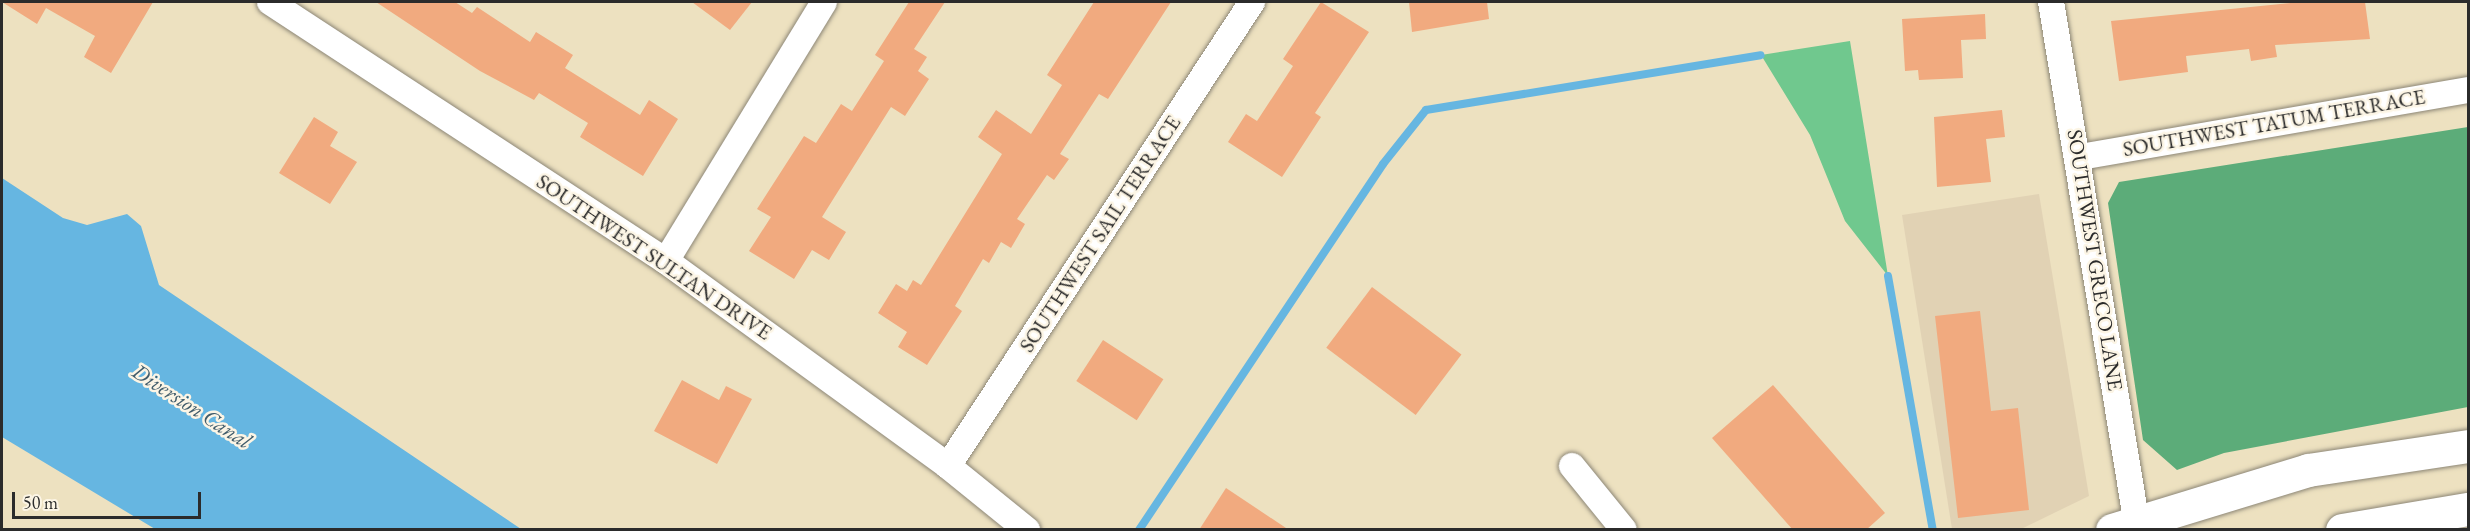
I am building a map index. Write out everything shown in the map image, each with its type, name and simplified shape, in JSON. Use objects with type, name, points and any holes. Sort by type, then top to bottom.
[{"type":"main road","points":[[2124,524],[2308,470],[2469,446]]},
{"type":"main road","points":[[2342,530],[2469,508]]},
{"type":"street","name":"SOUTHWEST SULTAN DRIVE","points":[[270,2],[666,261],[948,466],[1027,530]]},
{"type":"street","points":[[666,261],[824,2]]},
{"type":"street","name":"SOUTHWEST SAIL TERRACE","points":[[948,466],[1252,2]]},
{"type":"street","name":"SOUTHWEST GRECO LANE","points":[[2051,2],[2080,157],[2124,524]]},
{"type":"street","name":"SOUTHWEST TATUM TERRACE","points":[[2080,157],[2469,90]]},
{"type":"street","points":[[1572,466],[1624,530]]},
{"type":"shaded area","points":[[2039,194],[2089,496],[2021,529],[1952,529],[1902,215]]},
{"type":"green space","points":[[1850,41],[1888,276],[1845,221],[1810,135],[1761,55]]},
{"type":"green space","points":[[2468,127],[2468,407],[2224,453],[2177,470],[2143,440],[2108,203],[2119,182]]},
{"type":"water","name":"Diversion Canal","points":[[2,178],[63,218],[87,225],[127,214],[141,226],[159,285],[521,529],[155,529],[2,437]]},
{"type":"building","points":[[2,2],[153,2],[111,73],[84,57],[95,36],[46,8],[37,24]]},
{"type":"building","points":[[376,2],[455,2],[472,13],[477,7],[530,42],[536,32],[573,55],[565,68],[640,115],[649,100],[678,119],[643,176],[580,137],[588,123],[539,93],[534,100],[480,71]]},
{"type":"building","points":[[692,2],[752,2],[730,30]]},
{"type":"building","points":[[909,2],[945,2],[914,49],[927,57],[918,71],[929,79],[905,116],[891,107],[822,217],[846,232],[829,260],[812,250],[794,279],[749,251],[771,217],[757,209],[804,136],[816,143],[841,104],[852,111],[884,61],[875,55]]},
{"type":"building","points":[[1094,2],[1171,2],[1108,99],[1099,94],[1060,154],[1069,159],[1054,180],[1047,175],[1017,219],[1025,224],[1011,248],[1001,242],[989,263],[983,259],[955,306],[962,311],[927,365],[898,347],[907,332],[878,313],[896,284],[907,291],[913,280],[921,285],[1002,154],[978,137],[996,110],[1031,134],[1062,85],[1047,75]]},
{"type":"building","points":[[1321,2],[1369,32],[1315,113],[1321,117],[1282,177],[1228,142],[1246,114],[1257,121],[1293,66],[1283,59]]},
{"type":"building","points":[[1409,2],[1487,2],[1489,19],[1412,32]]},
{"type":"building","points":[[2300,2],[2365,2],[2370,39],[2275,45],[2277,57],[2251,61],[2249,49],[2186,56],[2188,72],[2119,81],[2111,21]]},
{"type":"building","points":[[1985,14],[1986,39],[1961,40],[1963,78],[1919,80],[1918,70],[1905,71],[1902,19]]},
{"type":"building","points":[[2002,110],[2005,137],[1986,139],[1991,182],[1937,187],[1934,117]]},
{"type":"building","points":[[314,117],[338,132],[330,146],[357,162],[330,204],[279,173]]},
{"type":"building","points":[[1372,287],[1461,354],[1416,415],[1326,348]]},
{"type":"building","points":[[1980,311],[1991,411],[2018,408],[2029,510],[1958,518],[1935,316]]},
{"type":"building","points":[[1103,340],[1163,379],[1137,420],[1076,381]]},
{"type":"building","points":[[682,380],[719,400],[726,386],[752,399],[717,464],[654,431]]},
{"type":"building","points":[[1773,385],[1885,513],[1866,530],[1793,530],[1712,438]]},
{"type":"building","points":[[1226,488],[1289,530],[1199,530]]},
{"type":"waterway","points":[[1139,530],[1383,164],[1426,110],[1761,55]]},
{"type":"waterway","points":[[1888,276],[1933,530]]}]
